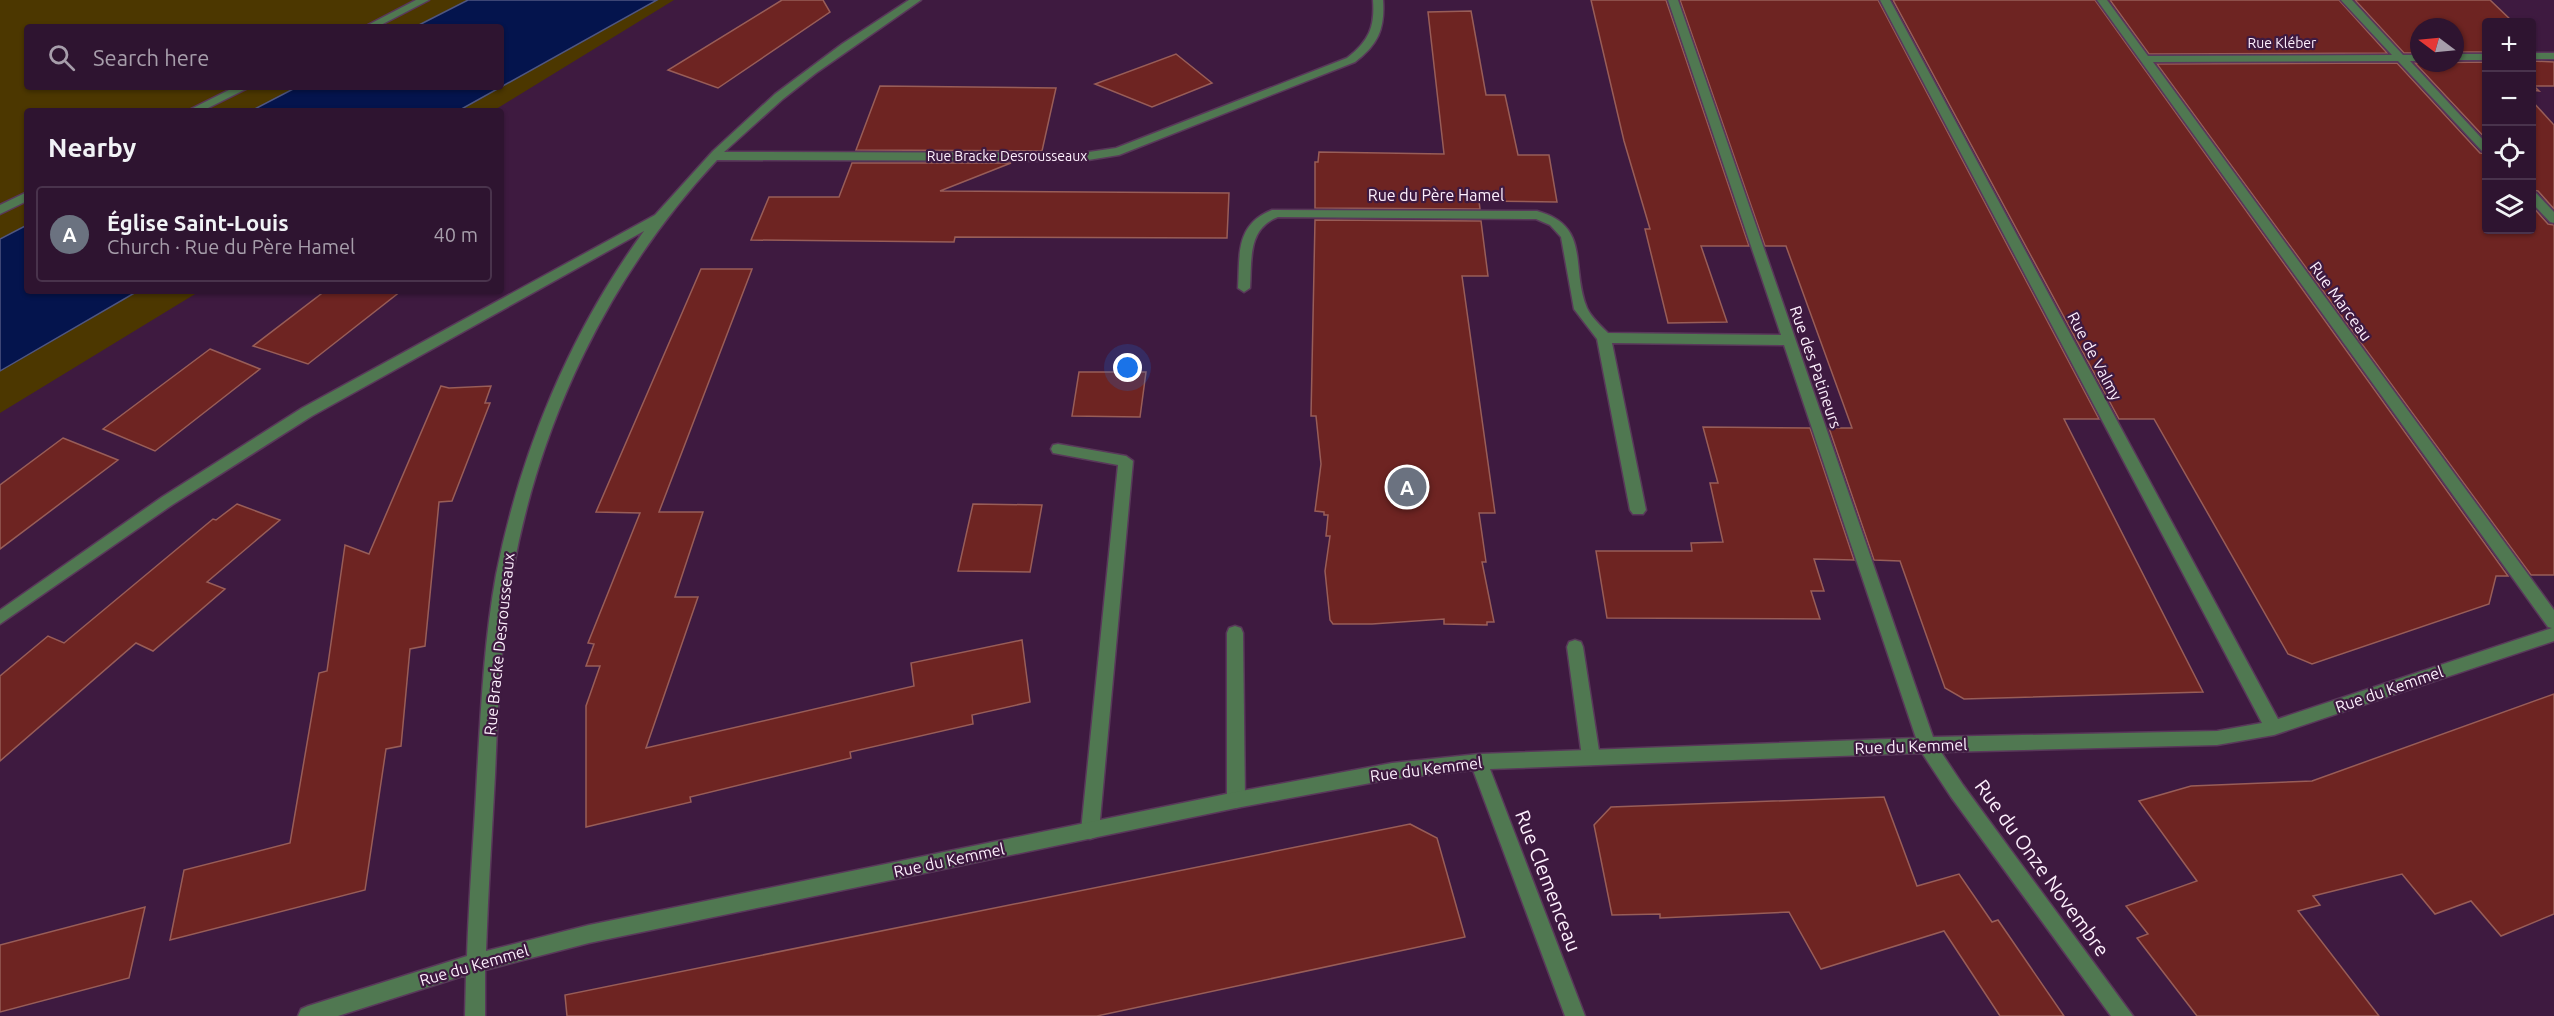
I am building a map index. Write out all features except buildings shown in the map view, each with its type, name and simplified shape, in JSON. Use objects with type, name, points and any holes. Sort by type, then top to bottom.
[{"type":"street","points":[[375,24],[424,0]]},
{"type":"street","name":"Rue Bracke Desrousseaux","points":[[475,1016],[475,963],[492,681],[504,579],[523,494],[538,446],[604,302],[661,216],[717,156],[760,115],[831,56],[916,0]]},
{"type":"street","name":"Rue Bracke Desrousseaux","points":[[717,156],[1072,157],[1119,151],[1351,60],[1361,54],[1376,37],[1380,18],[1378,0]]},
{"type":"street","name":"Rue des Patineurs","points":[[1673,0],[1927,745]]},
{"type":"street","name":"Rue de Valmy","points":[[1885,0],[2274,728]]},
{"type":"street","name":"Rue Marceau","points":[[2102,0],[2554,622]]},
{"type":"street","points":[[2346,0],[2482,143]]},
{"type":"street","points":[[2536,56],[2554,56]]},
{"type":"street","name":"Rue Kléber","points":[[2145,59],[2410,57]]},
{"type":"street","points":[[2464,57],[2482,57]]},
{"type":"street","points":[[199,108],[238,90]]},
{"type":"street","points":[[0,210],[24,198]]},
{"type":"street","points":[[2536,200],[2554,219]]},
{"type":"street","name":"Rue du Père Hamel","points":[[1244,288],[1249,234],[1259,219],[1276,213],[1537,215],[1558,224],[1567,237],[1581,309],[1604,338],[1638,510]]},
{"type":"street","name":"Rue Bracke Desrousseaux","points":[[0,618],[158,507],[307,412],[661,216]]},
{"type":"street","points":[[1604,338],[1788,340]]},
{"type":"street","points":[[1058,449],[1125,461],[1090,831]]},
{"type":"street","points":[[1235,633],[1236,800]]},
{"type":"street","name":"Rue du Kemmel","points":[[308,1016],[475,963],[589,934],[1236,800],[1392,771],[1479,762],[1592,757],[1927,745],[2181,741],[2247,735],[2554,634]]},
{"type":"street","points":[[1575,647],[1592,757]]},
{"type":"street","name":"Rue du Onze Novembre","points":[[1927,745],[1957,791],[2123,1016]]},
{"type":"street","name":"Rue Clemenceau","points":[[1479,762],[1575,1016]]},
{"type":"shaded area","points":[[0,0],[674,0],[498,108],[24,108],[24,294],[195,294],[0,413]]},
{"type":"shaded area","points":[[468,0],[657,0],[504,85],[504,24],[421,24]]},
{"type":"shaded area","points":[[291,90],[496,90],[463,108],[257,108]]},
{"type":"shaded area","points":[[24,227],[24,294],[133,294],[0,371],[0,239]]},
{"type":"place","name":"Église Saint-Louis","points":[[1407,487]]}]
